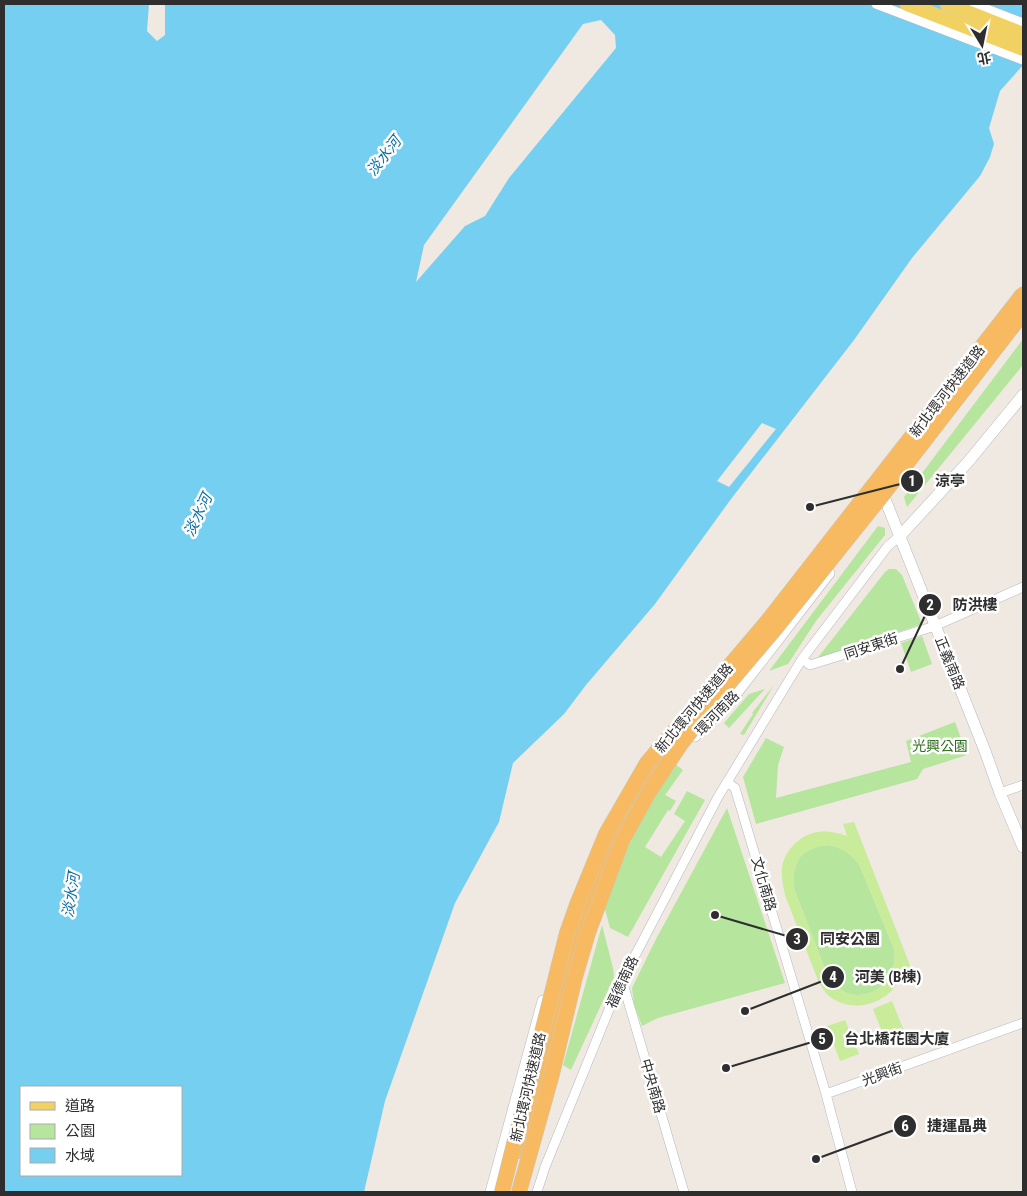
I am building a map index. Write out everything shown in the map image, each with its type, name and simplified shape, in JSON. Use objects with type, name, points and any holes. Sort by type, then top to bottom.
[{"type":"highway","name":"新北環河快速道路","points":[[502,1192],[567,933],[606,834],[647,763],[766,623],[1023,294]]},
{"type":"highway","name":"新北環河快速道路","points":[[519,1192],[552,1074],[575,976],[588,933],[622,841],[649,792],[680,745],[714,701],[794,606],[1023,314]]},
{"type":"highway","points":[[507,1192],[531,1110],[579,924],[609,847],[656,765],[708,700],[733,662]]},
{"type":"main road","points":[[907,4],[1023,49]]},
{"type":"main road","points":[[947,4],[1023,34]]},
{"type":"street","points":[[876,4],[1023,60]]},
{"type":"street","points":[[974,4],[1023,23]]},
{"type":"street","points":[[491,1192],[562,931],[590,854],[632,778],[652,749],[775,609],[1023,294]]},
{"type":"street","name":"環河南路","points":[[513,1192],[581,938],[616,856],[676,755],[738,691],[989,361],[1023,320]]},
{"type":"street","points":[[900,536],[962,468],[1023,395]]},
{"type":"street","name":"正義南路","points":[[877,479],[1023,847]]},
{"type":"street","name":"福德南路","points":[[537,1192],[545,1166],[622,980],[727,782],[802,659],[888,546],[900,536]]},
{"type":"street","name":"同安東街","points":[[802,659],[810,665],[936,626],[1023,587]]},
{"type":"street","name":"文化南路","points":[[727,782],[735,788],[737,794],[826,1094],[852,1192]]},
{"type":"street","points":[[1000,793],[1023,785]]},
{"type":"street","name":"中央南路","points":[[622,980],[684,1192]]},
{"type":"street","name":"光興街","points":[[826,1094],[1023,1022]]},
{"type":"green space","points":[[1023,339],[1023,365],[907,507],[904,497]]},
{"type":"green space","points":[[878,526],[885,528],[885,535],[816,621],[788,664],[769,671]]},
{"type":"green space","points":[[889,569],[896,569],[902,575],[922,624],[816,660],[885,572]]},
{"type":"green space","points":[[922,636],[932,664],[911,672],[901,643]]},
{"type":"green space","points":[[774,685],[744,735],[740,734],[752,713]]},
{"type":"green space","points":[[765,689],[729,728],[724,723],[749,694]]},
{"type":"green space","name":"光興公園","points":[[955,722],[967,755],[923,769],[917,779],[756,824],[743,777],[766,738],[784,747],[778,765],[776,798],[911,762],[906,741]]},
{"type":"green space","points":[[675,764],[683,770],[665,795],[676,801],[670,811],[668,810],[645,847],[661,857],[685,821],[674,814],[687,791],[705,800],[628,937],[610,928],[602,898],[658,788]]},
{"type":"green space","points":[[727,808],[785,983],[658,1018],[642,1026],[634,1004],[632,988],[655,941]]},
{"type":"green space","points":[[854,822],[915,978],[906,982],[902,974],[888,994],[881,999],[864,1005],[846,1004],[837,1001],[828,995],[819,983],[785,895],[782,881],[784,860],[796,843],[809,834],[816,832],[839,833],[847,836],[843,824]],"holes":[[[829,845],[847,852],[860,866],[894,949],[894,966],[887,981],[875,991],[867,994],[856,995],[845,992],[827,974],[794,889],[794,871],[800,858],[805,853],[820,846]]]},
{"type":"green space","points":[[829,845],[847,852],[860,866],[894,949],[894,966],[887,981],[875,991],[867,994],[856,995],[845,992],[827,974],[794,889],[794,871],[800,857],[812,849]]},
{"type":"green space","points":[[602,925],[614,977],[571,1070],[563,1065]]},
{"type":"green space","points":[[892,1001],[906,1036],[887,1044],[873,1009]]},
{"type":"green space","points":[[845,1020],[859,1054],[840,1061],[827,1026]]},
{"type":"water","name":"淡水河","points":[[4,4],[149,4],[147,31],[157,41],[165,35],[165,4],[1023,4],[1023,65],[1000,91],[989,128],[994,144],[990,157],[980,176],[912,258],[854,340],[731,499],[655,604],[586,685],[564,714],[513,763],[499,822],[455,903],[385,1101],[364,1192],[4,1192]],"holes":[[[601,20],[615,35],[616,48],[509,178],[485,216],[465,226],[416,282],[424,245],[583,24]]]},
{"type":"pier","points":[[762,423],[776,429],[729,487],[717,481]]},
{"type":"place","name":"涼亭","points":[[810,507]]},
{"type":"place","name":"防洪樓","points":[[900,669]]},
{"type":"place","name":"同安公園","points":[[715,915]]},
{"type":"place","name":"河美 (B棟)","points":[[745,1011]]},
{"type":"place","name":"台北橋花園大廈","points":[[726,1068]]},
{"type":"place","name":"捷運晶典","points":[[816,1159]]}]
